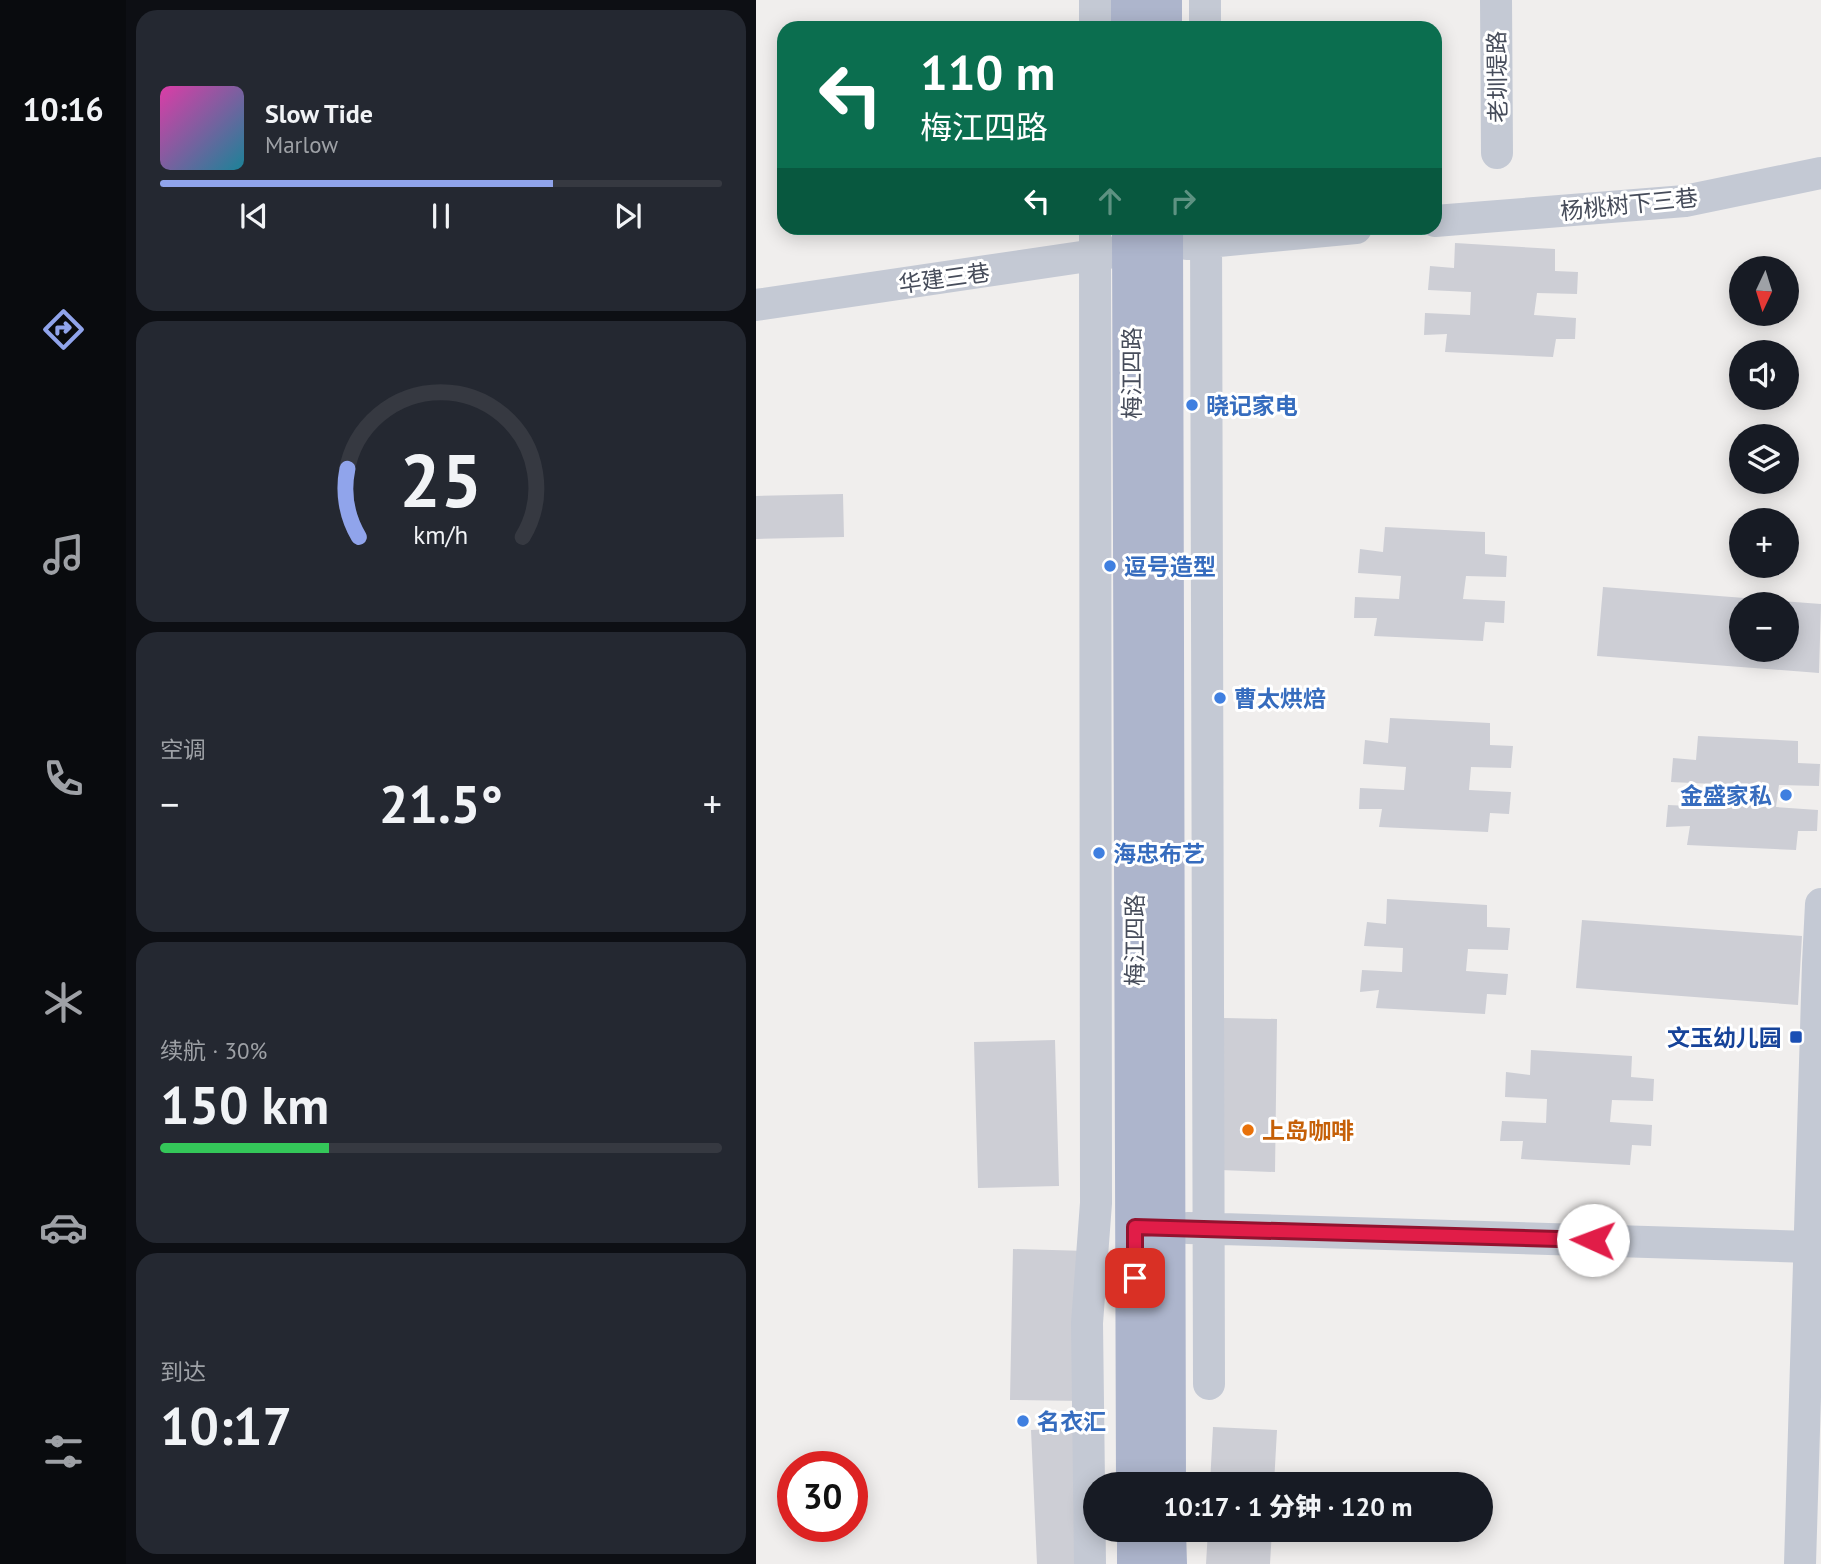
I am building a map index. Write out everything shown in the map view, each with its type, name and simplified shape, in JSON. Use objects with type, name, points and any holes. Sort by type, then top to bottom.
[{"type":"main road","points":[[1130,0],[1130,21]]},
{"type":"main road","points":[[1163,0],[1163,21]]},
{"type":"main road","name":"梅江四路","points":[[1164,235],[1167,1472]]},
{"type":"main road","name":"梅江四路","points":[[1131,239],[1135,1472]]},
{"type":"main road","points":[[1136,1542],[1136,1564]]},
{"type":"main road","points":[[1167,1542],[1167,1564]]},
{"type":"street","points":[[1095,0],[1095,21]]},
{"type":"street","points":[[1205,0],[1205,21]]},
{"type":"street","name":"老圳堤路","points":[[1496,0],[1497,153]]},
{"type":"street","name":"杨桃树下三巷","points":[[1442,220],[1685,201],[1821,173]]},
{"type":"street","points":[[1090,1564],[1087,1323],[1096,1203],[1095,235]]},
{"type":"street","points":[[1206,235],[1209,1384]]},
{"type":"street","points":[[1131,239],[1213,235]]},
{"type":"street","name":"华建三巷","points":[[756,305],[1131,239]]},
{"type":"street","points":[[1800,1564],[1821,904]]},
{"type":"street","points":[[1135,1227],[1809,1247]]},
{"type":"building","points":[[1455,243],[1555,249],[1555,271],[1578,272],[1577,294],[1537,293],[1534,315],[1576,318],[1575,339],[1556,339],[1553,357],[1445,352],[1447,334],[1424,335],[1425,313],[1470,315],[1471,292],[1428,290],[1430,266],[1454,268]]},
{"type":"building","points":[[843,494],[844,537],[756,539],[756,496]]},
{"type":"building","points":[[1385,527],[1485,532],[1485,554],[1507,556],[1506,577],[1466,576],[1463,599],[1505,601],[1504,623],[1485,622],[1483,641],[1374,636],[1377,618],[1354,618],[1355,597],[1399,599],[1401,576],[1358,573],[1360,549],[1383,552]]},
{"type":"building","points":[[1603,587],[1729,597],[1729,662],[1799,662],[1799,602],[1821,604],[1819,673],[1597,656]]},
{"type":"building","points":[[1390,718],[1490,723],[1490,745],[1513,746],[1511,768],[1471,767],[1469,790],[1511,792],[1509,814],[1490,813],[1488,832],[1379,827],[1382,809],[1359,809],[1360,788],[1404,790],[1406,767],[1363,764],[1365,740],[1388,743]]},
{"type":"building","points":[[1698,736],[1798,741],[1798,763],[1820,764],[1819,786],[1779,785],[1776,807],[1818,810],[1817,831],[1798,831],[1796,850],[1687,845],[1690,826],[1666,827],[1668,805],[1712,807],[1714,784],[1671,782],[1673,758],[1696,760]]},
{"type":"building","points":[[1387,899],[1487,905],[1487,927],[1510,928],[1508,950],[1468,949],[1466,971],[1508,974],[1506,995],[1487,994],[1485,1014],[1376,1008],[1379,990],[1360,992],[1362,970],[1402,972],[1403,948],[1364,946],[1367,922],[1386,924]]},
{"type":"building","points":[[1582,920],[1802,936],[1798,1005],[1576,988]]},
{"type":"building","name":"上岛咖啡","points":[[1224,1018],[1277,1019],[1275,1172],[1220,1170]]},
{"type":"building","points":[[1055,1040],[1059,1186],[978,1188],[974,1042]]},
{"type":"building","points":[[1531,1050],[1632,1056],[1631,1077],[1654,1079],[1653,1101],[1612,1100],[1610,1122],[1652,1125],[1651,1146],[1632,1145],[1630,1165],[1521,1159],[1523,1141],[1500,1141],[1502,1121],[1546,1123],[1547,1099],[1505,1097],[1506,1072],[1530,1075]]},
{"type":"building","points":[[1013,1249],[1088,1251],[1085,1401],[1010,1400]]},
{"type":"building","points":[[1096,1427],[1098,1472],[1083,1472],[1083,1542],[1101,1542],[1102,1564],[1037,1564],[1031,1430]]},
{"type":"building","points":[[1213,1427],[1277,1430],[1275,1472],[1211,1472]]},
{"type":"building","points":[[1207,1542],[1271,1542],[1270,1564],[1206,1564]]},
{"type":"place","name":"晓记家电","points":[[1192,405]]},
{"type":"place","name":"逗号造型","points":[[1110,566]]},
{"type":"place","name":"曹太烘焙","points":[[1220,698]]},
{"type":"place","name":"金盛家私","points":[[1786,795]]},
{"type":"place","name":"海忠布艺","points":[[1099,853]]},
{"type":"place","name":"文玉幼儿园","points":[[1796,1037]]},
{"type":"place","name":"上岛咖啡","points":[[1248,1130]]},
{"type":"place","name":"名衣汇","points":[[1023,1421]]},
{"type":"route","points":[[1135,1278],[1135,1227],[1593,1240]]}]
